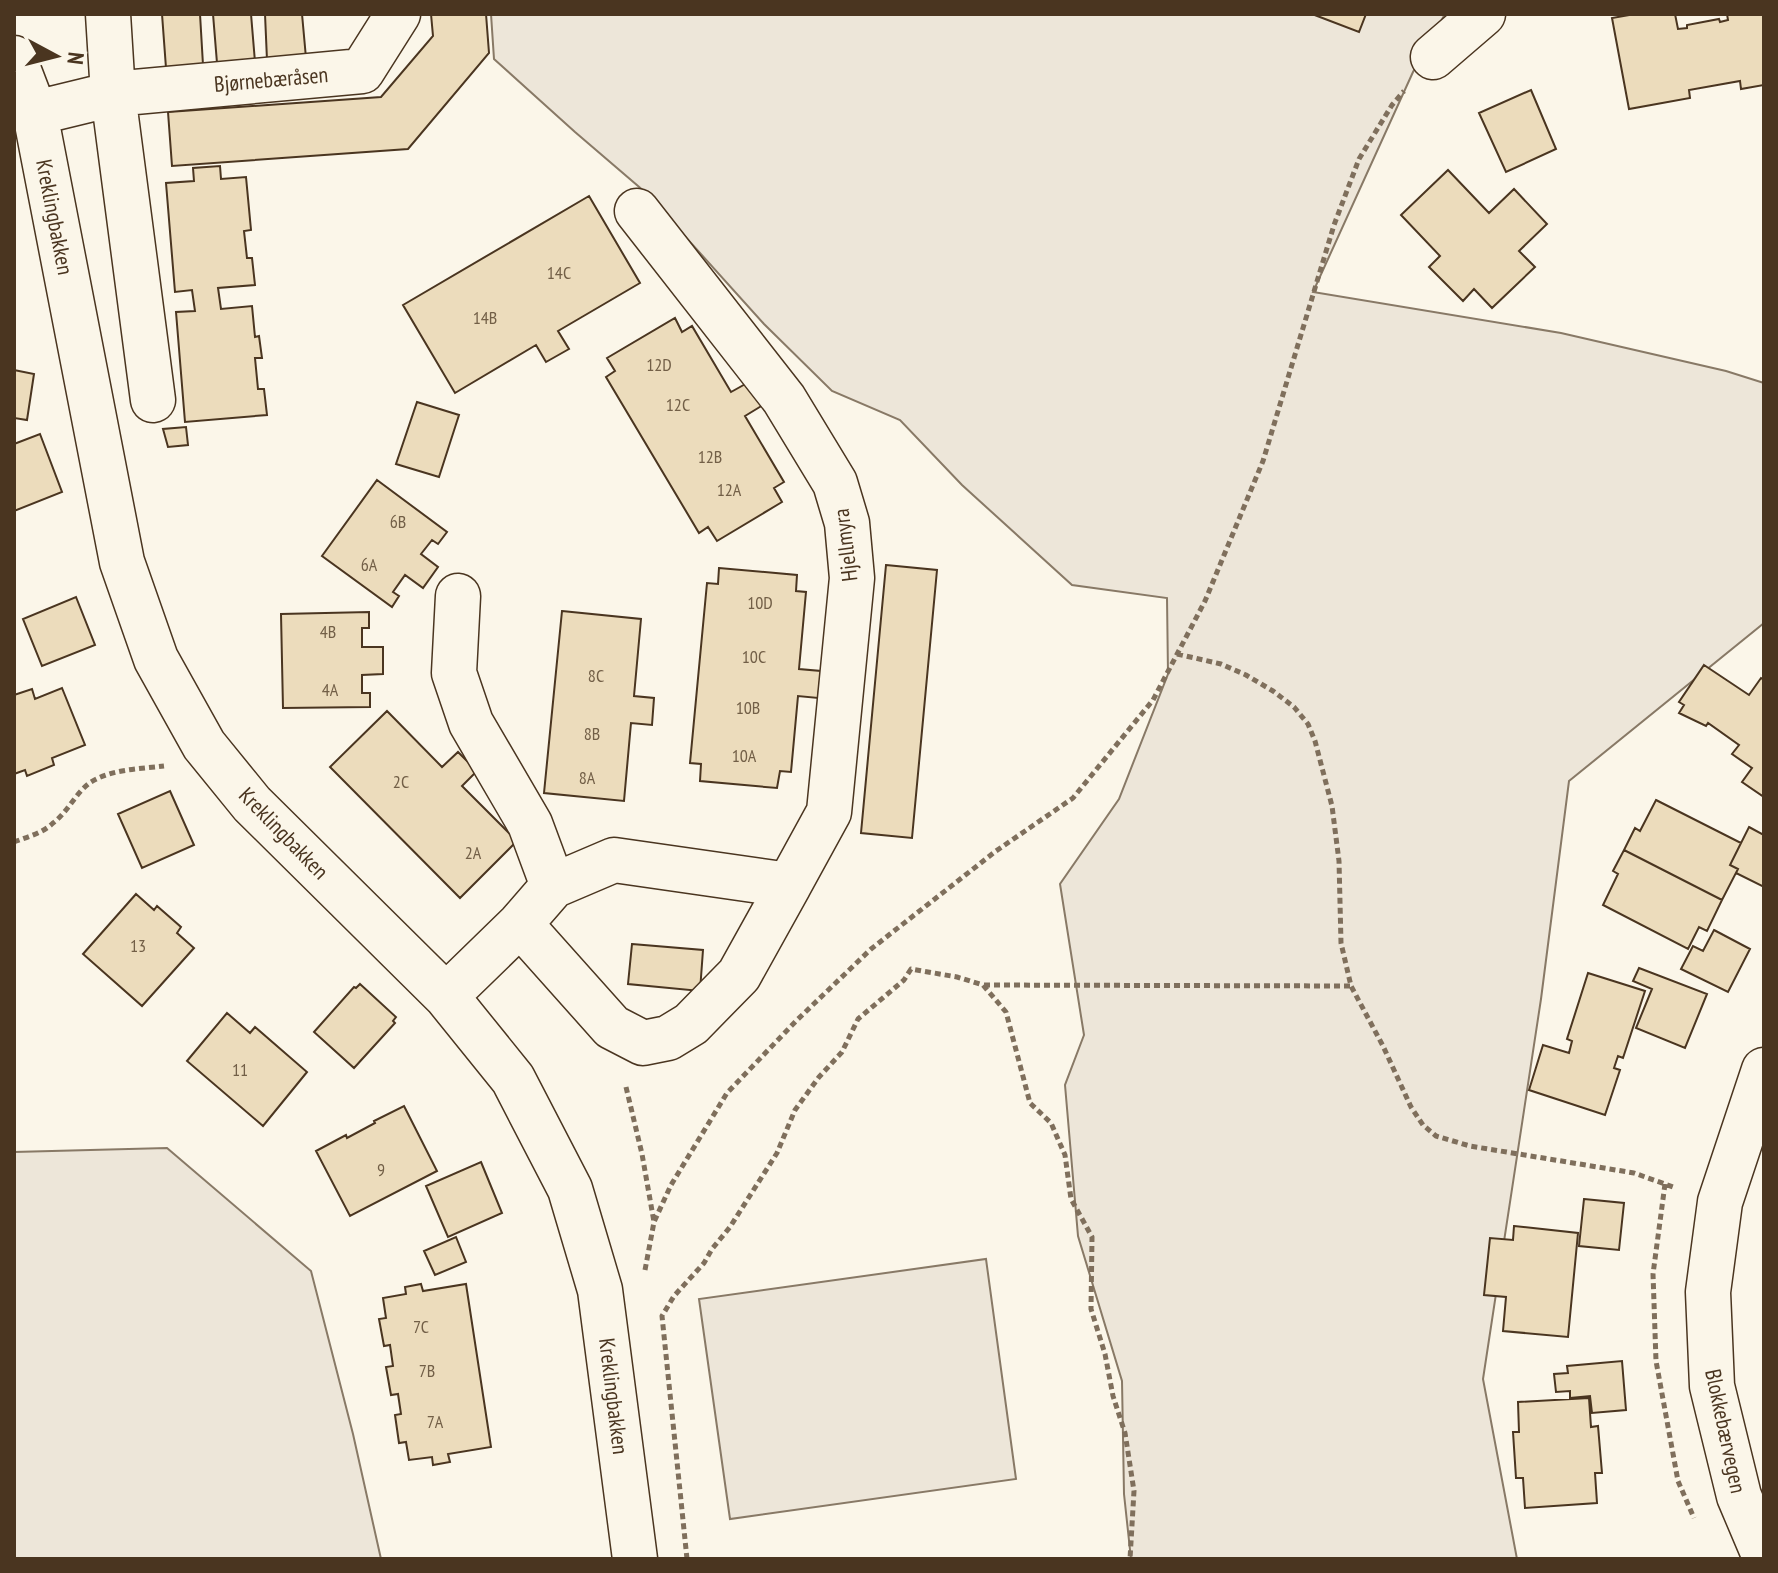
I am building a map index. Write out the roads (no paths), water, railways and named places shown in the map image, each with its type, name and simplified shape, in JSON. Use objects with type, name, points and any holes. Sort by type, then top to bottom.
[{"type":"street","points":[[108,14],[113,94],[153,400]]},
{"type":"street","name":"Bjørnebæråsen","points":[[35,113],[113,94],[362,71],[398,14]]},
{"type":"street","points":[[1433,57],[1483,14]]},
{"type":"street","name":"Kreklingbakken","points":[[14,58],[35,113],[122,562],[156,659],[204,745],[252,804],[446,996],[513,1079],[570,1189],[600,1290],[635,1559]]},
{"type":"street","name":"Hjellmyra","points":[[520,924],[612,1027],[643,1043],[668,1038],[691,1024],[739,975],[829,812],[852,578],[847,523],[835,483],[784,399],[637,211]]},
{"type":"street","points":[[458,596],[454,673],[471,723],[530,824],[553,886]]},
{"type":"street","points":[[446,996],[520,924],[553,886],[614,860],[789,885]]},
{"type":"street","name":"Blokkebærvegen","points":[[1764,1070],[1720,1202],[1708,1292],[1712,1386],[1739,1496],[1764,1555]]}]
